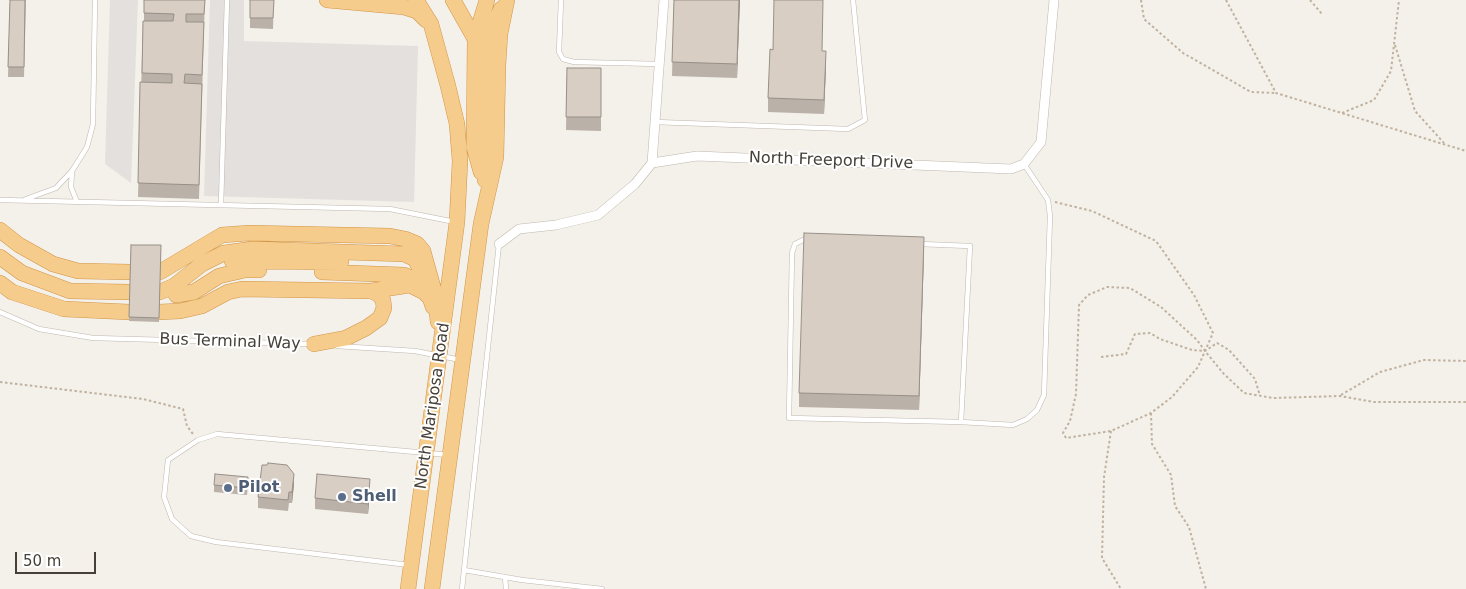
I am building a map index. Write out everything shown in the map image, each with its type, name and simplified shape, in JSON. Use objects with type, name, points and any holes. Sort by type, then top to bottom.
[{"type":"highway","points":[[327,0],[404,7],[417,11],[431,24]]},
{"type":"highway","name":"North Mariposa Road","points":[[408,589],[457,222],[460,161],[457,124],[431,24],[416,0]]},
{"type":"highway","points":[[453,0],[454,6],[475,39]]},
{"type":"highway","points":[[485,183],[474,147],[475,39],[486,0]]},
{"type":"highway","points":[[484,204],[488,35],[494,18],[507,0]]},
{"type":"highway","points":[[484,204],[496,157],[500,41],[507,0]]},
{"type":"highway","name":"North Mariposa Road","points":[[432,589],[484,204]]},
{"type":"highway","points":[[457,222],[481,224]]},
{"type":"highway","points":[[0,230],[19,245],[53,264],[78,271],[130,292]]},
{"type":"highway","points":[[160,292],[171,268],[196,249],[222,235],[249,233],[390,236],[417,244],[423,251],[440,345]]},
{"type":"highway","points":[[0,239],[14,250],[49,270],[130,292]]},
{"type":"highway","points":[[0,257],[22,273],[70,291],[130,292]]},
{"type":"highway","points":[[0,269],[17,283],[66,299],[130,292]]},
{"type":"highway","points":[[160,292],[176,295],[194,292],[219,276],[245,270],[399,274],[428,285],[440,345]]},
{"type":"highway","points":[[160,292],[198,300],[225,284],[244,279],[410,285],[418,287],[428,285]]},
{"type":"highway","points":[[0,283],[12,292],[64,309],[130,292]]},
{"type":"highway","points":[[160,292],[180,311],[202,306],[228,292],[242,289],[371,291],[410,285]]},
{"type":"highway","points":[[314,344],[346,338],[366,328],[380,318],[384,308],[383,300],[378,294],[371,291]]},
{"type":"street","points":[[499,244],[519,229],[556,225],[598,215],[635,184],[652,163],[664,0]]},
{"type":"street","points":[[1024,164],[1041,142],[1054,0]]},
{"type":"street","name":"North Freeport Drive","points":[[652,163],[697,156],[1011,168],[1024,164]]},
{"type":"lane","points":[[24,200],[56,188],[72,171],[87,147],[93,124],[95,0]]},
{"type":"lane","points":[[222,205],[226,0]]},
{"type":"lane","points":[[561,0],[559,52],[563,59],[574,62],[659,64]]},
{"type":"lane","points":[[655,122],[848,129],[865,120],[853,0]]},
{"type":"lane","points":[[817,238],[807,238],[795,244],[792,253],[789,418],[1012,425],[1027,420],[1037,410],[1044,395],[1050,216],[1048,200],[1024,164]]},
{"type":"lane","points":[[72,171],[71,187],[77,202]]},
{"type":"lane","points":[[0,200],[390,209],[457,222]]},
{"type":"lane","points":[[913,243],[970,246],[961,422]]},
{"type":"lane","points":[[462,589],[499,244]]},
{"type":"lane","name":"Bus Terminal Way","points":[[0,312],[39,329],[93,338],[314,344],[415,351],[440,345],[462,360]]},
{"type":"lane","points":[[412,565],[216,542],[191,536],[172,519],[164,497],[168,460],[198,440],[217,434],[450,455]]},
{"type":"lane","points":[[464,570],[602,589]]},
{"type":"lane","points":[[506,577],[506,589]]},
{"type":"path","points":[[1141,0],[1144,20],[1183,54],[1251,92],[1276,93],[1466,151]]},
{"type":"path","points":[[1226,0],[1276,93]]},
{"type":"path","points":[[1310,0],[1322,14]]},
{"type":"path","points":[[1342,113],[1374,100],[1390,71],[1395,44],[1399,0]]},
{"type":"path","points":[[1395,44],[1415,111],[1446,145]]},
{"type":"path","points":[[1048,200],[1092,211],[1156,241],[1194,295],[1213,333],[1205,351],[1198,368],[1172,398],[1151,413],[1111,431],[1073,439],[1066,438],[1063,433],[1070,421],[1076,394],[1079,305],[1088,295],[1107,287],[1130,288],[1161,307],[1197,340],[1205,351],[1244,393],[1274,398],[1340,396],[1374,402],[1466,402]]},
{"type":"path","points":[[1101,357],[1126,354],[1135,334],[1150,333],[1160,339],[1192,350],[1205,351],[1217,343],[1229,350],[1255,379],[1260,396]]},
{"type":"path","points":[[1340,396],[1380,372],[1424,360],[1466,361]]},
{"type":"path","points":[[0,382],[143,399],[183,408],[187,426],[198,440]]},
{"type":"path","points":[[1151,413],[1152,444],[1171,475],[1175,506],[1189,527],[1206,589]]},
{"type":"path","points":[[1111,431],[1104,477],[1102,558],[1121,589]]},
{"type":"shaded area","points":[[110,0],[138,0],[131,183],[105,164]]},
{"type":"shaded area","points":[[210,0],[244,0],[244,41],[418,46],[414,202],[204,196]]},
{"type":"building","points":[[10,0],[25,0],[24,67],[8,67]]},
{"type":"building","points":[[144,0],[205,0],[204,14],[186,14],[186,22],[204,22],[202,75],[185,74],[184,83],[202,84],[199,185],[138,183],[140,82],[172,83],[172,74],[142,73],[143,21],[173,21],[174,14],[144,13]]},
{"type":"building","points":[[250,0],[274,0],[273,18],[250,18]]},
{"type":"building","points":[[674,0],[739,0],[737,64],[672,62]]},
{"type":"building","points":[[774,0],[823,0],[822,51],[826,51],[824,100],[768,98],[770,49],[773,50]]},
{"type":"building","points":[[567,68],[601,68],[601,117],[566,117]]},
{"type":"building","points":[[804,233],[924,237],[919,396],[799,393]]},
{"type":"building","points":[[131,245],[161,245],[159,318],[129,317]]},
{"type":"building","points":[[268,463],[287,465],[294,474],[292,492],[289,492],[288,500],[258,497],[262,465],[267,465]]},
{"type":"building","points":[[215,474],[248,477],[247,488],[214,485]]},
{"type":"building","points":[[317,474],[370,479],[368,504],[315,498]]},
{"type":"place","name":"Pilot","points":[[228,488]]},
{"type":"place","name":"Shell","points":[[342,497]]}]
